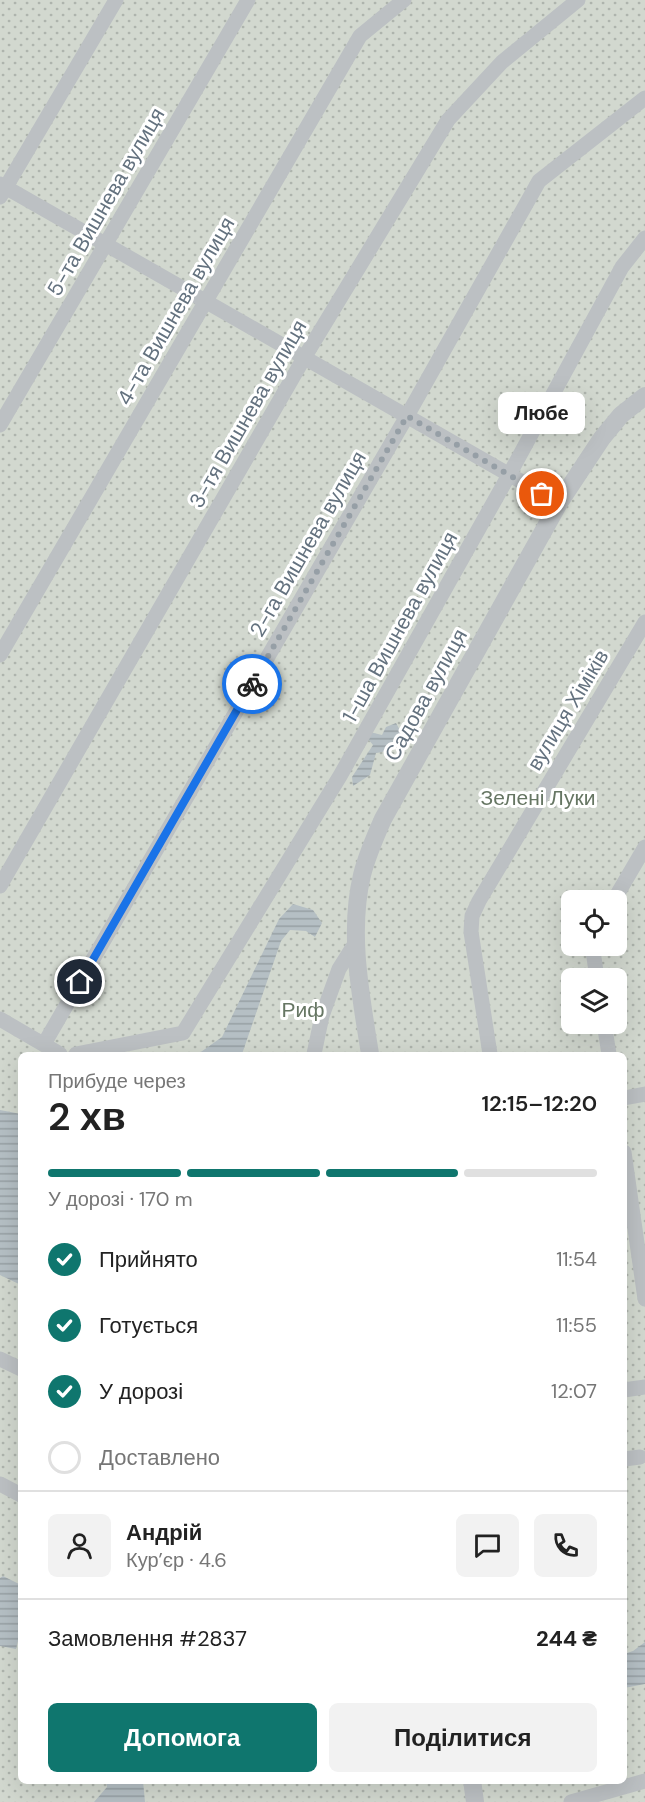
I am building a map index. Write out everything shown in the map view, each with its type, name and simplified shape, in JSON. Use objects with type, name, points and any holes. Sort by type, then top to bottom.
[{"type":"street","points":[[116,0],[2,189],[106,244],[559,503]]},
{"type":"street","name":"5-та Вишнева вулиця","points":[[0,425],[248,0]]},
{"type":"street","name":"4-та Вишнева вулиця","points":[[0,655],[360,36],[404,0]]},
{"type":"street","name":"3-тя Вишнева вулиця","points":[[0,886],[304,358],[448,120],[502,62],[578,0]]},
{"type":"street","name":"2-га Вишнева вулиця","points":[[44,1044],[407,416],[539,182],[645,98]]},
{"type":"street","name":"1-ша Вишнева вулиця","points":[[86,1052],[183,1033],[340,776],[509,475],[622,267],[645,238]]},
{"type":"street","name":"Садова вулиця","points":[[370,1052],[356,942],[362,877],[369,851],[384,819],[559,503],[602,438],[621,415],[645,396]]},
{"type":"street","name":"вулиця Хіміків","points":[[490,1052],[471,932],[472,916],[645,621]]},
{"type":"street","points":[[620,890],[645,847]]},
{"type":"street","points":[[314,1052],[322,1016],[339,969],[356,942]]},
{"type":"street","points":[[0,1019],[57,1052]]},
{"type":"street","points":[[606,1034],[609,1052]]},
{"type":"street","points":[[627,1098],[645,1095]]},
{"type":"street","points":[[627,1173],[645,1299]]},
{"type":"street","points":[[0,1359],[18,1368]]},
{"type":"street","points":[[627,1390],[645,1387]]},
{"type":"street","points":[[627,1459],[640,1457]]},
{"type":"street","points":[[0,1484],[18,1493]]},
{"type":"street","points":[[571,1802],[645,1781]]},
{"type":"street","points":[[473,1784],[475,1802]]},
{"type":"green space","points":[[0,0],[645,0],[645,1802],[0,1802]]},
{"type":"shaded area","points":[[396,723],[402,734],[400,738],[395,745],[376,753],[370,775],[353,786],[352,777],[373,745],[368,739],[370,732],[382,735],[386,727]]},
{"type":"shaded area","points":[[293,904],[313,910],[322,923],[315,937],[306,931],[290,930],[281,941],[243,1052],[201,1052],[222,1037],[279,919]]},
{"type":"shaded area","points":[[0,1110],[18,1113],[18,1284],[0,1275]]},
{"type":"shaded area","points":[[3,1576],[18,1584],[16,1649],[0,1646],[0,1578]]},
{"type":"shaded area","points":[[645,1642],[645,1684],[627,1687],[627,1653]]},
{"type":"shaded area","points":[[106,1784],[143,1784],[145,1802],[94,1802],[107,1787]]},
{"type":"way so far","points":[[252,684],[407,416],[542,494]]},
{"type":"place","name":"Любе","points":[[542,494]]},
{"type":"route","points":[[80,982],[252,684]]},
{"type":"park label","name":"Зелені Луки","points":[[538,798]]},
{"type":"park label","name":"Риф","points":[[303,1010]]}]
